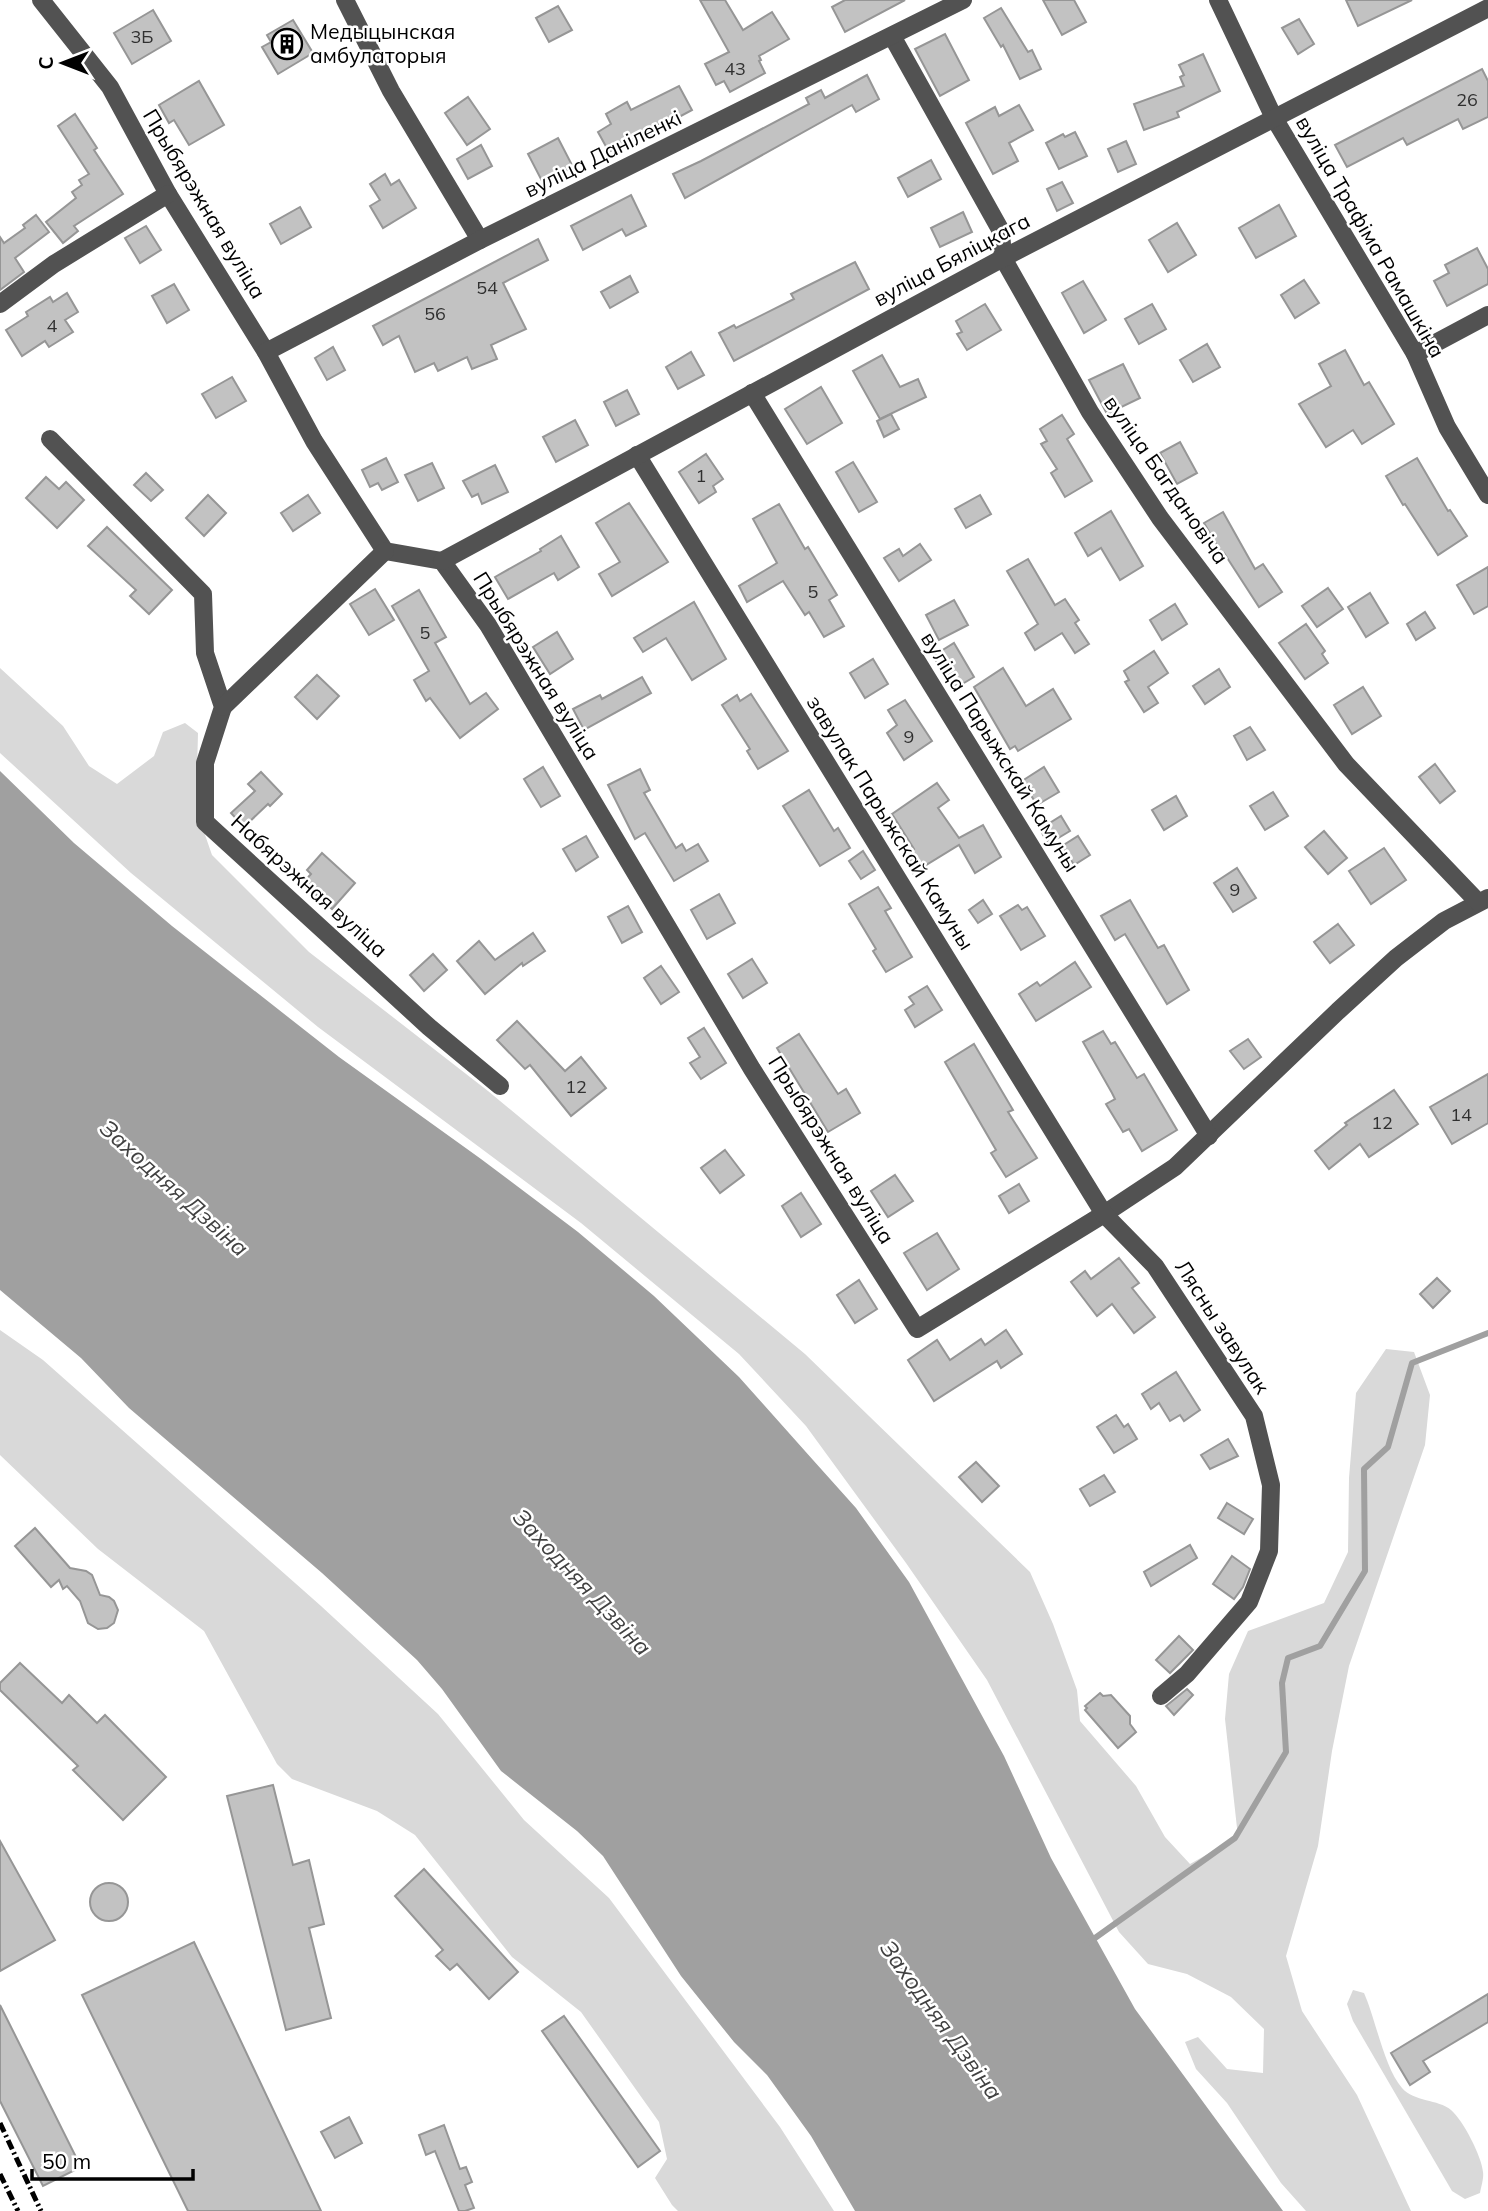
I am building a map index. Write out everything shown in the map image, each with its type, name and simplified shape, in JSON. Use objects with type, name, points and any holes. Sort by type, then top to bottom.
[{"type":"street","name":"Прыбярэжная вуліца","points":[[41,0],[110,87],[168,194],[266,352],[314,441],[385,551]]},
{"type":"street","points":[[345,0],[391,91],[480,240]]},
{"type":"street","name":"вуліца Даніленкі","points":[[266,352],[480,240],[963,0]]},
{"type":"street","name":"вуліца Трафіма Рамашкіна","points":[[1218,0],[1274,118],[1415,354],[1447,427],[1488,495]]},
{"type":"street","name":"вуліца Бяліцкага","points":[[442,561],[1003,258],[1488,8]]},
{"type":"street","name":"вуліца Багдановіча","points":[[892,36],[1001,231],[1003,258],[1090,412],[1160,518],[1346,764],[1483,900]]},
{"type":"street","points":[[0,304],[54,264],[168,194]]},
{"type":"street","points":[[1415,354],[1488,315]]},
{"type":"street","name":"вуліца Парыжскай Камуны","points":[[752,393],[1209,1136]]},
{"type":"street","points":[[50,439],[203,594],[205,653],[223,708],[385,551],[442,561]]},
{"type":"street","name":"завулак Парыжскай Камуны","points":[[637,455],[1104,1214]]},
{"type":"street","name":"Прыбярэжная вуліца","points":[[442,561],[488,625],[752,1069],[917,1329],[1104,1214]]},
{"type":"street","name":"Набярэжная вуліца","points":[[223,708],[205,763],[205,822],[429,1027],[500,1086]]},
{"type":"street","points":[[1104,1214],[1175,1167],[1396,958],[1444,921],[1483,900]]},
{"type":"street","name":"Лясны завулак","points":[[1104,1214],[1155,1266],[1254,1416],[1271,1485],[1269,1551],[1249,1602],[1187,1674],[1161,1696]]},
{"type":"shaded area","points":[[0,668],[63,726],[89,766],[117,784],[154,756],[163,732],[185,723],[198,733],[196,809],[212,855],[309,952],[488,1091],[805,1354],[1030,1572],[1053,1624],[1077,1690],[1080,1721],[1136,1786],[1165,1837],[1190,1864],[1238,1837],[1225,1719],[1229,1674],[1248,1631],[1324,1603],[1348,1552],[1349,1478],[1356,1393],[1386,1349],[1414,1352],[1430,1395],[1425,1445],[1349,1666],[1332,1751],[1318,1846],[1286,1956],[1302,2011],[1357,2095],[1411,2211],[1306,2211],[1281,2183],[1227,2103],[1196,2069],[1185,2042],[1198,2037],[1227,2069],[1263,2073],[1264,2029],[1231,1997],[1187,1974],[1148,1964],[1119,1932],[987,1680],[806,1426],[739,1354],[581,1223],[318,1027],[131,873],[0,753]]},
{"type":"shaded area","points":[[0,1330],[43,1360],[321,1606],[438,1714],[524,1820],[609,1898],[780,2127],[834,2211],[678,2211],[672,2205],[655,2178],[667,2159],[659,2122],[581,2012],[512,1957],[415,1835],[377,1811],[292,1779],[277,1764],[204,1631],[98,1549],[0,1455]]},
{"type":"shaded area","points":[[1353,1990],[1364,1993],[1385,2056],[1402,2088],[1413,2096],[1446,2106],[1466,2130],[1482,2165],[1480,2193],[1465,2199],[1452,2191],[1353,2021],[1347,2004]]},
{"type":"water","name":"Заходняя Дзвіна","points":[[0,771],[74,843],[172,926],[339,1057],[578,1232],[654,1296],[739,1377],[856,1508],[909,1582],[1004,1756],[1051,1858],[1135,2009],[1283,2211],[855,2211],[811,2136],[767,2075],[734,2042],[681,1976],[603,1856],[577,1831],[501,1771],[442,1689],[417,1660],[322,1573],[129,1408],[81,1358],[0,1290]]},
{"type":"building","points":[[700,0],[725,0],[743,30],[772,12],[789,39],[759,56],[765,73],[730,92],[724,81],[716,85],[705,64],[729,52]]},
{"type":"building","points":[[845,0],[905,0],[845,32],[832,7]]},
{"type":"building","points":[[1043,0],[1074,0],[1086,22],[1062,35]]},
{"type":"building","points":[[1346,0],[1412,0],[1358,26]]},
{"type":"building","points":[[558,6],[572,30],[549,42],[536,18]]},
{"type":"building","points":[[1001,8],[1028,52],[1032,50],[1041,69],[1020,79],[1003,45],[1001,47],[984,18]]},
{"type":"building","points":[[153,10],[171,41],[132,64],[114,33]]},
{"type":"building","points":[[1299,19],[1314,44],[1298,54],[1282,28]]},
{"type":"building","name":"Медыцынская амбулаторыя","points":[[293,20],[313,53],[278,74],[262,47],[271,42],[267,35]]},
{"type":"building","points":[[945,34],[969,80],[940,96],[915,49]]},
{"type":"building","points":[[1203,54],[1220,91],[1177,112],[1179,117],[1144,130],[1134,104],[1184,86],[1180,77],[1184,75],[1179,65]]},
{"type":"building","points":[[1482,69],[1488,81],[1488,117],[1463,129],[1458,119],[1407,145],[1403,138],[1347,167],[1335,145]]},
{"type":"building","points":[[867,75],[879,99],[856,112],[852,105],[685,198],[673,174],[809,104],[806,98],[821,90],[825,98]]},
{"type":"building","points":[[199,81],[224,125],[189,145],[174,120],[169,123],[159,105]]},
{"type":"building","points":[[679,86],[692,110],[666,124],[664,121],[609,152],[598,132],[611,124],[606,114],[627,102],[631,110]]},
{"type":"building","points":[[468,97],[490,129],[467,145],[445,113]]},
{"type":"building","points":[[1019,105],[1033,130],[1009,143],[1018,161],[993,174],[966,123],[995,107],[999,116]]},
{"type":"building","points":[[75,114],[97,148],[94,150],[123,194],[74,226],[78,231],[63,243],[46,222],[76,198],[72,192],[82,185],[79,180],[89,174],[58,126]]},
{"type":"building","points":[[1075,132],[1087,156],[1059,169],[1046,143],[1063,134],[1065,137]]},
{"type":"building","points":[[558,138],[573,167],[543,183],[528,154]]},
{"type":"building","points":[[1126,141],[1136,164],[1118,172],[1108,149]]},
{"type":"building","points":[[481,145],[492,166],[468,179],[457,159]]},
{"type":"building","points":[[931,160],[941,179],[908,197],[898,178]]},
{"type":"building","points":[[385,174],[391,185],[399,180],[416,208],[383,228],[370,206],[380,200],[370,184]]},
{"type":"building","points":[[1062,182],[1073,203],[1057,211],[1047,189]]},
{"type":"building","points":[[631,195],[646,226],[626,236],[622,229],[583,250],[571,226]]},
{"type":"building","points":[[1279,205],[1296,236],[1256,258],[1239,228]]},
{"type":"building","points":[[300,207],[311,227],[281,244],[270,224]]},
{"type":"building","points":[[963,212],[972,232],[940,247],[931,228]]},
{"type":"building","points":[[36,215],[49,232],[15,258],[24,272],[0,290],[0,237],[4,243],[25,228],[23,225]]},
{"type":"building","points":[[1177,223],[1196,255],[1168,272],[1149,240]]},
{"type":"building","points":[[146,226],[161,250],[140,263],[125,238]]},
{"type":"building","points":[[538,239],[548,260],[503,283],[526,329],[491,345],[497,359],[472,369],[467,357],[438,371],[434,363],[415,372],[399,336],[383,345],[373,326]]},
{"type":"building","points":[[1477,248],[1488,269],[1488,284],[1447,306],[1434,281],[1449,273],[1445,265]]},
{"type":"building","points":[[855,262],[869,289],[734,361],[719,333],[734,325],[736,328],[794,299],[791,294]]},
{"type":"building","points":[[630,276],[638,292],[610,308],[601,292]]},
{"type":"building","points":[[1304,280],[1319,303],[1295,318],[1281,295]]},
{"type":"building","points":[[1083,281],[1106,320],[1084,333],[1062,293]]},
{"type":"building","points":[[174,284],[189,310],[167,323],[152,296]]},
{"type":"building","points":[[67,293],[78,312],[65,320],[73,332],[49,347],[45,341],[22,356],[6,330],[28,316],[26,312],[50,297],[53,302]]},
{"type":"building","points":[[985,304],[1001,330],[967,350],[957,334],[962,332],[956,321]]},
{"type":"building","points":[[1152,304],[1166,329],[1139,344],[1125,319]]},
{"type":"building","points":[[1207,344],[1220,367],[1193,382],[1180,360]]},
{"type":"building","points":[[333,347],[345,370],[327,380],[315,358]]},
{"type":"building","points":[[1345,350],[1364,385],[1369,382],[1394,424],[1362,444],[1353,430],[1326,447],[1299,404],[1331,386],[1319,364]]},
{"type":"building","points":[[691,352],[704,375],[678,389],[666,367]]},
{"type":"building","points":[[882,355],[900,387],[918,379],[926,397],[880,419],[853,371]]},
{"type":"building","points":[[1123,364],[1140,398],[1107,414],[1089,380]]},
{"type":"building","points":[[232,377],[246,401],[216,418],[202,394]]},
{"type":"building","points":[[821,387],[842,423],[807,444],[785,409]]},
{"type":"building","points":[[627,390],[639,414],[616,426],[604,402]]},
{"type":"building","points":[[891,414],[899,429],[884,437],[877,421]]},
{"type":"building","points":[[1062,415],[1074,434],[1067,439],[1092,481],[1065,497],[1051,473],[1057,469],[1041,444],[1047,441],[1040,429]]},
{"type":"building","points":[[575,420],[588,445],[556,462],[543,437]]},
{"type":"building","points":[[1180,442],[1197,473],[1177,484],[1160,453]]},
{"type":"building","points":[[706,454],[723,479],[713,486],[716,492],[699,503],[679,472]]},
{"type":"building","points":[[386,458],[398,482],[382,490],[378,483],[370,487],[362,470]]},
{"type":"building","points":[[1417,458],[1448,511],[1450,510],[1467,536],[1438,555],[1386,476]]},
{"type":"building","points":[[853,462],[877,502],[859,512],[836,472]]},
{"type":"building","points":[[432,463],[444,488],[418,501],[405,475]]},
{"type":"building","points":[[495,465],[508,492],[482,504],[478,494],[472,497],[463,481]]},
{"type":"building","points":[[146,473],[163,490],[151,501],[134,485]]},
{"type":"building","points":[[46,477],[59,489],[66,482],[84,500],[57,528],[26,498]]},
{"type":"building","points":[[208,495],[226,513],[204,536],[186,518]]},
{"type":"building","points":[[308,495],[320,513],[293,531],[281,513]]},
{"type":"building","points":[[980,495],[991,514],[966,528],[955,509]]},
{"type":"building","points":[[629,503],[668,562],[612,596],[599,574],[620,562],[596,523]]},
{"type":"building","points":[[779,504],[805,549],[808,547],[837,595],[829,600],[844,626],[824,637],[809,612],[805,615],[783,581],[747,602],[739,586],[777,563],[753,519]]},
{"type":"building","points":[[1111,511],[1143,566],[1120,580],[1101,548],[1088,556],[1075,533]]},
{"type":"building","points":[[1223,512],[1255,569],[1263,564],[1282,592],[1259,607],[1204,523]]},
{"type":"building","points":[[107,527],[172,590],[149,614],[130,596],[136,590],[88,546]]},
{"type":"building","points":[[561,536],[579,567],[558,580],[554,573],[508,599],[495,577],[541,551],[540,549]]},
{"type":"building","points":[[920,544],[931,560],[899,581],[884,558],[899,549],[903,556]]},
{"type":"building","points":[[1028,559],[1055,605],[1065,599],[1079,620],[1075,623],[1089,644],[1075,653],[1062,633],[1035,650],[1025,633],[1038,624],[1007,571]]},
{"type":"building","points":[[1488,567],[1488,606],[1474,614],[1457,585]]},
{"type":"building","points":[[1328,588],[1343,609],[1317,627],[1302,606]]},
{"type":"building","points":[[375,589],[394,620],[369,635],[350,604]]},
{"type":"building","points":[[419,590],[446,637],[435,643],[470,704],[486,693],[498,709],[460,738],[430,698],[426,701],[414,680],[429,671],[392,606]]},
{"type":"building","points":[[1370,593],[1388,623],[1366,637],[1348,607]]},
{"type":"building","points":[[954,600],[968,625],[939,640],[926,615]]},
{"type":"building","points":[[694,602],[726,659],[692,680],[666,638],[643,652],[634,638]]},
{"type":"building","points":[[1175,604],[1187,624],[1162,640],[1150,620]]},
{"type":"building","points":[[1425,612],[1435,628],[1416,640],[1407,624]]},
{"type":"building","points":[[1306,624],[1325,651],[1322,654],[1328,663],[1305,679],[1279,643]]},
{"type":"building","points":[[557,632],[573,659],[550,674],[533,647]]},
{"type":"building","points":[[954,643],[974,677],[954,689],[933,656]]},
{"type":"building","points":[[1154,651],[1168,673],[1148,687],[1158,703],[1144,712],[1125,682],[1129,680],[1124,671]]},
{"type":"building","points":[[873,659],[888,684],[865,698],[850,673]]},
{"type":"building","points":[[1003,668],[1026,706],[1053,689],[1071,719],[1018,751],[1015,746],[1010,749],[974,687]]},
{"type":"building","points":[[1219,669],[1230,687],[1205,704],[1193,686]]},
{"type":"building","points":[[317,675],[339,696],[317,719],[295,697]]},
{"type":"building","points":[[642,677],[651,693],[584,730],[573,709],[600,695],[602,699]]},
{"type":"building","points":[[1363,687],[1381,716],[1352,734],[1334,705]]},
{"type":"building","points":[[751,694],[788,751],[758,769],[747,751],[750,749],[722,705],[737,695],[740,701]]},
{"type":"building","points":[[905,700],[932,741],[904,760],[887,733],[897,725],[888,710]]},
{"type":"building","points":[[1250,727],[1265,750],[1247,760],[1234,736]]},
{"type":"building","points":[[1435,764],[1455,791],[1440,803],[1419,777]]},
{"type":"building","points":[[543,767],[560,796],[541,807],[524,779]]},
{"type":"building","points":[[1044,767],[1059,792],[1037,805],[1022,781]]},
{"type":"building","points":[[640,769],[650,790],[644,793],[676,848],[682,844],[686,851],[698,844],[708,861],[674,881],[645,833],[635,839],[608,785]]},
{"type":"building","points":[[261,772],[282,794],[244,827],[231,813],[255,791],[248,784]]},
{"type":"building","points":[[937,783],[949,800],[938,808],[959,838],[983,825],[1001,857],[975,873],[959,845],[913,873],[903,856],[914,849],[892,814]]},
{"type":"building","points":[[809,790],[834,831],[838,828],[850,848],[820,866],[783,806]]},
{"type":"building","points":[[1273,792],[1288,816],[1265,830],[1250,806]]},
{"type":"building","points":[[1176,796],[1187,816],[1164,830],[1152,810]]},
{"type":"building","points":[[1061,816],[1070,831],[1048,844],[1040,829]]},
{"type":"building","points":[[1324,831],[1347,858],[1328,874],[1305,847]]},
{"type":"building","points":[[586,836],[598,857],[576,871],[563,849]]},
{"type":"building","points":[[1078,836],[1090,855],[1074,865],[1062,846]]},
{"type":"building","points":[[1384,848],[1406,880],[1371,904],[1349,871]]},
{"type":"building","points":[[863,851],[875,870],[861,879],[849,861]]},
{"type":"building","points":[[322,853],[355,883],[332,909],[303,883],[311,874],[307,870]]},
{"type":"building","points":[[1237,868],[1256,898],[1233,912],[1214,883]]},
{"type":"building","points":[[878,887],[891,908],[885,911],[912,957],[886,972],[873,951],[876,949],[849,904]]},
{"type":"building","points":[[719,894],[735,923],[707,939],[691,910]]},
{"type":"building","points":[[983,900],[992,914],[978,923],[969,910]]},
{"type":"building","points":[[1130,900],[1158,948],[1164,945],[1189,990],[1167,1004],[1125,934],[1115,940],[1101,916]]},
{"type":"building","points":[[1018,905],[1022,910],[1027,907],[1045,936],[1021,950],[1000,916]]},
{"type":"building","points":[[628,906],[642,932],[622,943],[608,917]]},
{"type":"building","points":[[1338,924],[1354,945],[1330,963],[1314,942]]},
{"type":"building","points":[[533,933],[545,951],[523,966],[522,963],[485,994],[457,961],[479,941],[495,960]]},
{"type":"building","points":[[433,954],[447,970],[424,991],[410,975]]},
{"type":"building","points":[[752,959],[767,983],[743,998],[728,974]]},
{"type":"building","points":[[1075,962],[1091,987],[1036,1021],[1019,994],[1037,982],[1040,986]]},
{"type":"building","points":[[661,966],[679,992],[661,1004],[644,978]]},
{"type":"building","points":[[927,986],[942,1010],[915,1027],[905,1010],[914,1004],[909,997]]},
{"type":"building","points":[[517,1021],[565,1071],[581,1057],[606,1088],[571,1116],[530,1065],[525,1069],[497,1040]]},
{"type":"building","points":[[704,1028],[726,1063],[701,1079],[690,1063],[700,1057],[688,1038]]},
{"type":"building","points":[[1103,1031],[1111,1044],[1115,1042],[1137,1078],[1144,1074],[1177,1130],[1142,1151],[1129,1129],[1123,1132],[1106,1104],[1115,1099],[1083,1042]]},
{"type":"building","points":[[799,1034],[838,1094],[846,1089],[860,1113],[828,1132],[777,1048]]},
{"type":"building","points":[[1248,1039],[1261,1057],[1244,1069],[1230,1051]]},
{"type":"building","points":[[974,1044],[1013,1110],[1008,1112],[1037,1158],[1006,1177],[991,1153],[996,1150],[945,1062]]},
{"type":"building","points":[[1488,1074],[1488,1123],[1452,1144],[1430,1107]]},
{"type":"building","points":[[1394,1090],[1418,1124],[1369,1157],[1360,1144],[1329,1169],[1315,1151],[1347,1125],[1345,1123]]},
{"type":"building","points":[[725,1150],[744,1175],[720,1193],[701,1168]]},
{"type":"building","points":[[895,1175],[913,1201],[888,1217],[871,1191]]},
{"type":"building","points":[[1019,1184],[1029,1201],[1009,1213],[999,1196]]},
{"type":"building","points":[[801,1193],[821,1224],[801,1237],[782,1206]]},
{"type":"building","points":[[937,1233],[959,1269],[927,1290],[904,1253]]},
{"type":"building","points":[[1119,1258],[1139,1283],[1132,1288],[1155,1317],[1134,1333],[1112,1304],[1097,1316],[1071,1282],[1085,1271],[1091,1279]]},
{"type":"building","points":[[1437,1278],[1450,1291],[1433,1308],[1420,1294]]},
{"type":"building","points":[[859,1280],[877,1309],[855,1323],[837,1295]]},
{"type":"building","points":[[1006,1330],[1022,1354],[1001,1368],[997,1361],[934,1401],[908,1360],[937,1340],[950,1360],[981,1339],[985,1345]]},
{"type":"building","points":[[1176,1372],[1200,1410],[1184,1421],[1180,1415],[1170,1421],[1159,1403],[1151,1409],[1142,1394]]},
{"type":"building","points":[[1116,1415],[1124,1427],[1128,1424],[1137,1439],[1114,1453],[1097,1427]]},
{"type":"building","points":[[1228,1439],[1238,1456],[1210,1469],[1201,1455]]},
{"type":"building","points":[[976,1462],[999,1486],[982,1502],[959,1477]]},
{"type":"building","points":[[1104,1475],[1115,1492],[1090,1506],[1080,1489]]},
{"type":"building","points":[[1227,1503],[1253,1519],[1244,1534],[1218,1518]]},
{"type":"building","points":[[35,1528],[70,1568],[92,1575],[100,1595],[114,1601],[118,1610],[114,1623],[107,1628],[98,1629],[88,1623],[80,1601],[67,1586],[63,1589],[59,1580],[51,1587],[15,1546]]},
{"type":"building","points":[[1190,1545],[1197,1558],[1151,1586],[1144,1572]]},
{"type":"building","points":[[1232,1556],[1250,1569],[1243,1587],[1234,1599],[1213,1584]]},
{"type":"building","points":[[1179,1636],[1193,1650],[1170,1673],[1156,1660]]},
{"type":"building","points":[[20,1663],[62,1703],[69,1695],[97,1723],[105,1715],[166,1777],[123,1820],[73,1770],[78,1766],[0,1690],[0,1683]]},
{"type":"building","points":[[1187,1689],[1193,1695],[1174,1715],[1166,1706]]},
{"type":"building","points":[[1100,1693],[1103,1696],[1111,1695],[1130,1716],[1130,1724],[1136,1732],[1118,1748],[1085,1710],[1085,1706]]},
{"type":"building","points":[[273,1785],[293,1865],[309,1860],[324,1924],[309,1928],[331,2018],[286,2030],[227,1796]]},
{"type":"building","points":[[0,1841],[55,1940],[0,1971]]},
{"type":"building","points":[[424,1869],[518,1972],[489,1999],[457,1964],[450,1970],[436,1956],[443,1950],[395,1896]]},
{"type":"building","points":[[109,1883],[122,1889],[128,1902],[122,1915],[109,1921],[96,1915],[90,1902],[96,1889]]},
{"type":"building","points":[[194,1942],[321,2211],[188,2211],[82,1995]]},
{"type":"building","points":[[1488,1994],[1488,2022],[1423,2061],[1430,2072],[1410,2085],[1391,2053]]},
{"type":"building","points":[[0,2005],[81,2167],[43,2186],[0,2101]]},
{"type":"building","points":[[564,2016],[660,2151],[638,2167],[542,2031]]},
{"type":"building","points":[[349,2117],[362,2143],[335,2158],[321,2132]]},
{"type":"building","points":[[444,2125],[460,2169],[466,2167],[472,2182],[465,2185],[474,2208],[465,2211],[459,2211],[435,2151],[426,2155],[419,2135]]},
{"type":"waterway","points":[[1088,1943],[1235,1838],[1286,1752],[1282,1683],[1288,1658],[1320,1646],[1365,1571],[1364,1469],[1388,1447],[1412,1363],[1488,1333]]},
{"type":"railway","points":[[0,2123],[41,2211]]},
{"type":"railway","points":[[0,2174],[18,2211]]},
{"type":"place","name":"Медыцынская амбулаторыя","points":[[287,44]]}]
